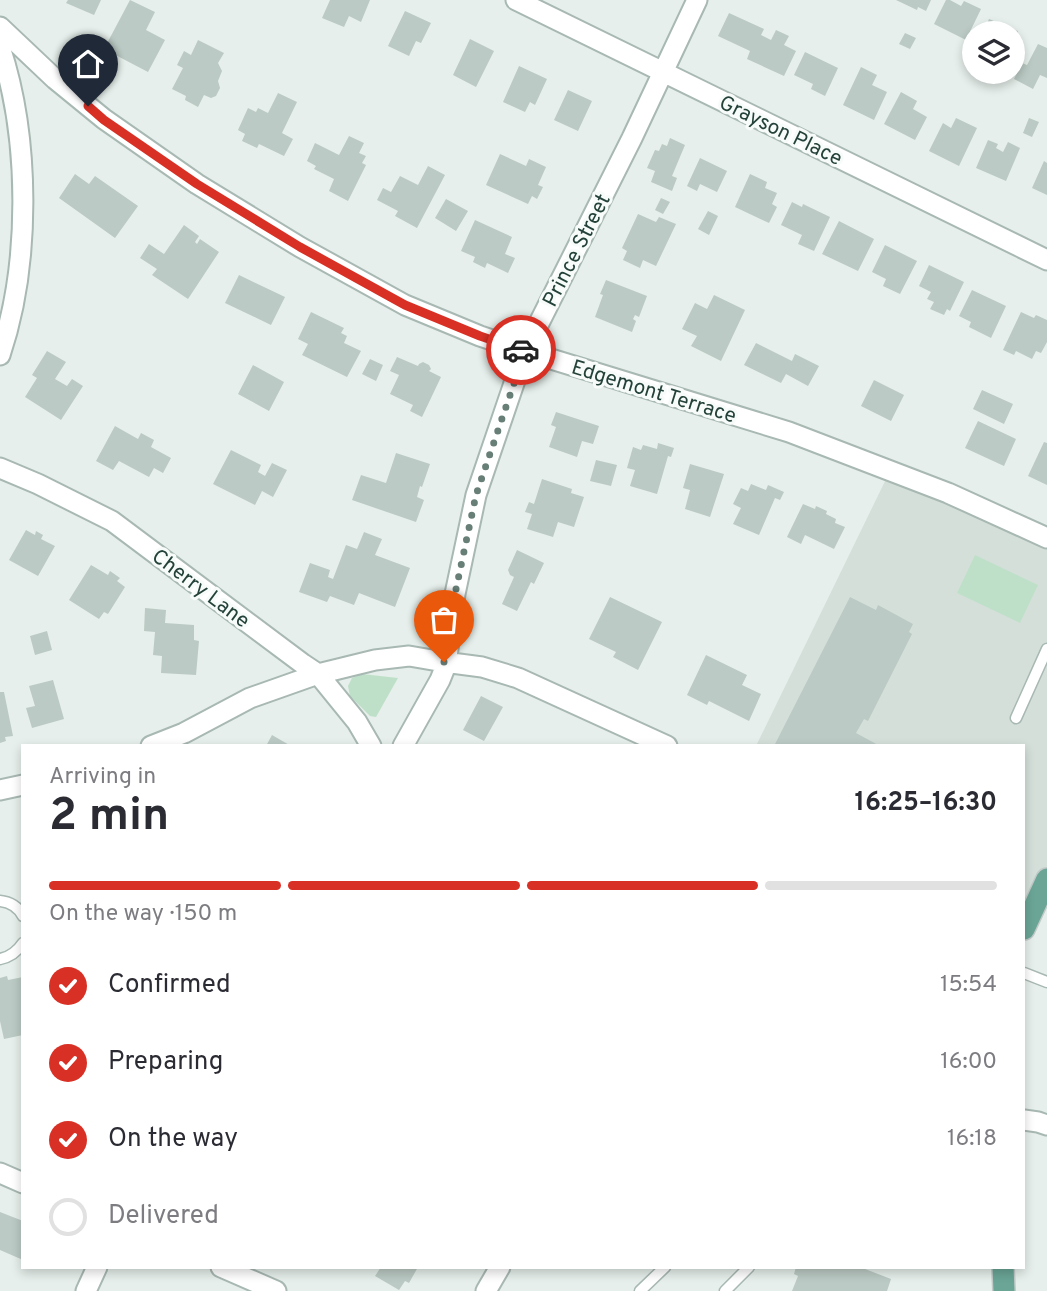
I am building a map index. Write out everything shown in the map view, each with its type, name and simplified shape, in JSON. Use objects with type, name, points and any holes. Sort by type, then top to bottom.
[{"type":"main road","points":[[1025,923],[1047,879]]},
{"type":"main road","points":[[1003,1269],[1004,1291]]},
{"type":"street","name":"Grayson Place","points":[[516,0],[1047,260]]},
{"type":"street","name":"Prince Street","points":[[404,744],[446,662],[455,594],[476,495],[525,351],[697,0]]},
{"type":"street","name":"Edgemont Terrace","points":[[0,27],[55,79],[104,120],[197,184],[300,247],[405,305],[480,336],[525,351],[789,432],[948,493],[1047,538]]},
{"type":"street","points":[[0,47],[15,110],[23,203],[13,304],[0,355]]},
{"type":"street","name":"Cherry Lane","points":[[0,468],[112,521],[318,674],[357,722],[370,744]]},
{"type":"street","points":[[156,744],[184,733],[250,698],[318,674],[375,660],[409,656],[481,667],[518,678],[663,744]]},
{"type":"street","points":[[0,790],[21,785]]},
{"type":"street","points":[[1025,1120],[1047,1125]]},
{"type":"street","points":[[0,1173],[21,1182]]},
{"type":"street","points":[[86,1291],[96,1269]]},
{"type":"street","points":[[226,1269],[276,1291]]},
{"type":"street","points":[[486,1291],[499,1269]]},
{"type":"lane","points":[[1016,718],[1047,649]]},
{"type":"lane","points":[[0,901],[13,905],[21,914]]},
{"type":"lane","points":[[0,959],[11,956],[21,946]]},
{"type":"lane","points":[[1025,973],[1047,982]]},
{"type":"lane","points":[[640,1291],[663,1269]]},
{"type":"lane","points":[[725,1291],[747,1269]]},
{"type":"shaded area","points":[[890,471],[1047,538],[1047,879],[1025,927],[1025,744],[757,744]]},
{"type":"green space","points":[[975,555],[1038,585],[1020,623],[957,593]]},
{"type":"green space","points":[[362,674],[398,678],[376,717],[370,716],[350,696],[348,686],[352,678]]},
{"type":"building","points":[[68,0],[101,0],[94,15],[66,3]]},
{"type":"building","points":[[130,0],[155,12],[146,30],[165,40],[148,72],[104,49]]},
{"type":"building","points":[[330,0],[370,0],[361,22],[349,16],[344,27],[322,18]]},
{"type":"building","points":[[896,0],[931,0],[926,11],[918,7],[917,10]]},
{"type":"building","points":[[946,0],[961,6],[964,1],[981,9],[975,21],[962,21],[962,38],[934,24]]},
{"type":"building","points":[[405,11],[431,23],[421,43],[416,41],[409,56],[388,46]]},
{"type":"building","points":[[729,13],[764,29],[761,35],[771,40],[776,30],[789,36],[784,45],[796,51],[784,76],[747,59],[750,51],[718,36]]},
{"type":"building","points":[[905,33],[916,38],[910,49],[899,44]]},
{"type":"building","points":[[470,39],[494,51],[476,87],[453,75]]},
{"type":"building","points":[[198,40],[224,53],[218,63],[222,71],[218,81],[220,88],[216,96],[211,98],[204,95],[198,107],[185,100],[186,96],[172,89],[183,68],[177,65],[184,51],[191,55]]},
{"type":"building","points":[[1038,44],[1047,48],[1047,78],[1040,75],[1033,89],[1024,84],[1025,64],[1027,65]]},
{"type":"building","points":[[805,52],[838,68],[825,96],[811,89],[813,84],[794,75]]},
{"type":"building","points":[[519,66],[547,79],[535,105],[530,102],[525,112],[503,102]]},
{"type":"building","points":[[861,67],[877,75],[872,85],[887,92],[874,120],[843,105]]},
{"type":"building","points":[[568,90],[592,101],[578,131],[554,120]]},
{"type":"building","points":[[901,92],[917,101],[913,109],[927,117],[915,140],[884,124]]},
{"type":"building","points":[[278,93],[297,102],[282,133],[293,139],[284,156],[259,144],[257,148],[242,141],[245,134],[238,130],[248,108],[256,112],[258,108],[268,113]]},
{"type":"building","points":[[956,118],[977,128],[959,166],[929,151],[943,123],[951,128]]},
{"type":"building","points":[[1029,118],[1039,122],[1032,137],[1023,133]]},
{"type":"building","points":[[349,136],[364,143],[359,153],[366,156],[362,163],[366,165],[348,201],[329,191],[334,179],[314,169],[316,166],[307,161],[315,143],[339,155]]},
{"type":"building","points":[[670,138],[685,145],[672,176],[677,178],[672,191],[651,182],[655,171],[647,168],[655,150],[659,151],[662,144],[667,146]]},
{"type":"building","points":[[988,140],[998,144],[996,148],[1003,152],[1008,142],[1020,148],[1006,181],[976,168]]},
{"type":"building","points":[[500,154],[526,166],[529,159],[546,167],[538,185],[543,187],[537,199],[532,196],[528,204],[486,185]]},
{"type":"building","points":[[700,158],[727,171],[717,192],[700,184],[697,191],[687,186]]},
{"type":"building","points":[[1044,161],[1047,163],[1047,195],[1032,188]]},
{"type":"building","points":[[428,166],[445,175],[417,228],[395,216],[398,211],[377,200],[383,188],[391,192],[400,176],[418,185]]},
{"type":"building","points":[[75,174],[89,184],[95,176],[138,206],[115,238],[59,198]]},
{"type":"building","points":[[750,174],[767,182],[765,188],[777,193],[772,204],[777,207],[769,223],[735,207]]},
{"type":"building","points":[[661,198],[670,202],[663,214],[655,210]]},
{"type":"building","points":[[446,199],[468,211],[456,231],[435,218]]},
{"type":"building","points":[[792,202],[802,207],[803,204],[830,217],[814,251],[798,244],[802,235],[781,225]]},
{"type":"building","points":[[708,211],[718,216],[709,235],[698,229]]},
{"type":"building","points":[[638,214],[656,222],[659,217],[676,224],[656,266],[643,260],[640,268],[623,260],[627,251],[622,248]]},
{"type":"building","points":[[475,220],[512,237],[505,254],[515,258],[508,273],[487,263],[485,268],[473,262],[475,257],[461,251]]},
{"type":"building","points":[[839,221],[874,239],[858,271],[822,254]]},
{"type":"building","points":[[184,225],[199,236],[195,242],[197,244],[200,239],[219,252],[188,299],[152,275],[157,269],[140,258],[149,244],[164,254]]},
{"type":"building","points":[[885,245],[917,261],[900,294],[883,286],[886,279],[872,272]]},
{"type":"building","points":[[929,265],[964,282],[950,311],[947,309],[944,315],[930,309],[934,302],[927,299],[931,292],[919,286]]},
{"type":"building","points":[[239,275],[285,297],[271,325],[225,303]]},
{"type":"building","points":[[606,280],[647,296],[639,317],[635,315],[633,319],[636,321],[632,332],[595,317]]},
{"type":"building","points":[[972,290],[1006,306],[991,338],[969,327],[971,322],[959,316]]},
{"type":"building","points":[[714,295],[745,310],[721,361],[691,346],[697,336],[682,329],[695,303],[707,309]]},
{"type":"building","points":[[311,312],[344,328],[341,333],[347,336],[344,343],[361,351],[347,377],[302,355],[308,344],[298,339]]},
{"type":"building","points":[[1021,312],[1047,320],[1047,342],[1041,353],[1036,351],[1032,359],[1016,351],[1014,355],[1003,350]]},
{"type":"building","points":[[756,343],[792,361],[795,354],[819,366],[808,386],[786,374],[781,383],[744,365]]},
{"type":"building","points":[[47,351],[66,362],[55,379],[67,386],[72,379],[83,386],[61,420],[25,397],[37,378],[32,375]]},
{"type":"building","points":[[397,357],[418,366],[423,362],[429,365],[429,371],[441,377],[422,417],[410,411],[413,405],[390,394],[399,375],[390,371]]},
{"type":"building","points":[[370,359],[383,365],[376,381],[362,374]]},
{"type":"building","points":[[253,365],[284,382],[269,411],[238,394]]},
{"type":"building","points":[[874,380],[904,395],[891,421],[861,406]]},
{"type":"building","points":[[982,390],[1013,404],[1004,424],[973,409]]},
{"type":"building","points":[[556,412],[599,426],[593,444],[582,441],[577,457],[549,447],[556,427],[551,425]]},
{"type":"building","points":[[978,421],[1016,439],[1004,466],[965,448]]},
{"type":"building","points":[[115,426],[138,439],[141,433],[154,440],[151,447],[171,458],[163,473],[154,468],[149,477],[119,461],[113,470],[96,461]]},
{"type":"building","points":[[1044,442],[1047,443],[1047,485],[1028,476]]},
{"type":"building","points":[[658,443],[674,448],[671,457],[668,456],[657,494],[630,486],[635,470],[627,468],[633,447],[641,450],[643,445],[657,449]]},
{"type":"building","points":[[231,450],[261,465],[258,472],[265,476],[272,463],[287,470],[273,497],[262,491],[255,505],[213,484]]},
{"type":"building","points":[[396,453],[430,464],[417,497],[424,500],[416,522],[352,500],[361,475],[386,483]]},
{"type":"building","points":[[596,460],[617,465],[611,486],[590,481]]},
{"type":"building","points":[[690,464],[724,474],[710,517],[685,509],[690,490],[683,488]]},
{"type":"building","points":[[542,479],[572,489],[571,493],[584,497],[574,527],[558,522],[553,537],[527,529],[532,514],[525,512],[529,502],[534,504]]},
{"type":"building","points":[[751,484],[766,490],[768,485],[784,492],[780,500],[775,498],[759,535],[733,524],[741,508],[733,504],[741,488],[748,491]]},
{"type":"building","points":[[803,504],[827,511],[826,514],[836,519],[835,523],[845,527],[834,549],[805,535],[801,544],[787,537]]},
{"type":"building","points":[[26,530],[35,535],[36,531],[43,535],[41,539],[55,546],[38,576],[9,560]]},
{"type":"building","points":[[364,532],[382,539],[375,555],[410,568],[395,607],[359,593],[354,605],[330,596],[327,602],[299,592],[310,563],[330,570],[328,577],[333,579],[346,545],[357,549]]},
{"type":"building","points":[[517,550],[544,563],[517,611],[502,604],[514,577],[508,570]]},
{"type":"building","points":[[91,565],[108,575],[110,571],[120,578],[117,581],[125,587],[108,614],[104,612],[99,619],[69,600]]},
{"type":"building","points":[[610,597],[662,622],[638,670],[613,657],[616,652],[589,639]]},
{"type":"building","points":[[850,597],[876,610],[878,605],[913,624],[909,632],[912,634],[868,721],[864,719],[856,733],[876,744],[775,744]]},
{"type":"building","points":[[145,608],[166,610],[165,623],[194,625],[194,640],[199,641],[196,675],[161,673],[162,656],[153,655],[155,632],[144,631]]},
{"type":"building","points":[[47,631],[52,650],[35,655],[30,636]]},
{"type":"building","points":[[706,655],[747,675],[742,685],[761,694],[749,721],[709,701],[707,705],[687,695]]},
{"type":"building","points":[[53,680],[64,719],[32,728],[26,708],[35,706],[29,686]]},
{"type":"building","points":[[0,692],[4,692],[13,736],[5,737],[6,741],[0,743]]},
{"type":"building","points":[[481,696],[503,707],[484,741],[463,730]]},
{"type":"building","points":[[272,735],[288,744],[267,744]]},
{"type":"building","points":[[7,976],[8,980],[21,977],[21,1035],[4,1039],[0,1021],[0,978]]},
{"type":"building","points":[[0,1212],[21,1220],[21,1259],[0,1250]]},
{"type":"building","points":[[380,1269],[417,1269],[409,1283],[405,1281],[399,1290],[375,1276]]},
{"type":"building","points":[[795,1269],[865,1269],[891,1279],[887,1291],[792,1291],[798,1276],[794,1274]]},
{"type":"way so far","points":[[444,662],[476,495],[525,351],[521,350]]},
{"type":"route","points":[[88,106],[197,184],[300,247],[405,305],[521,350]]}]
